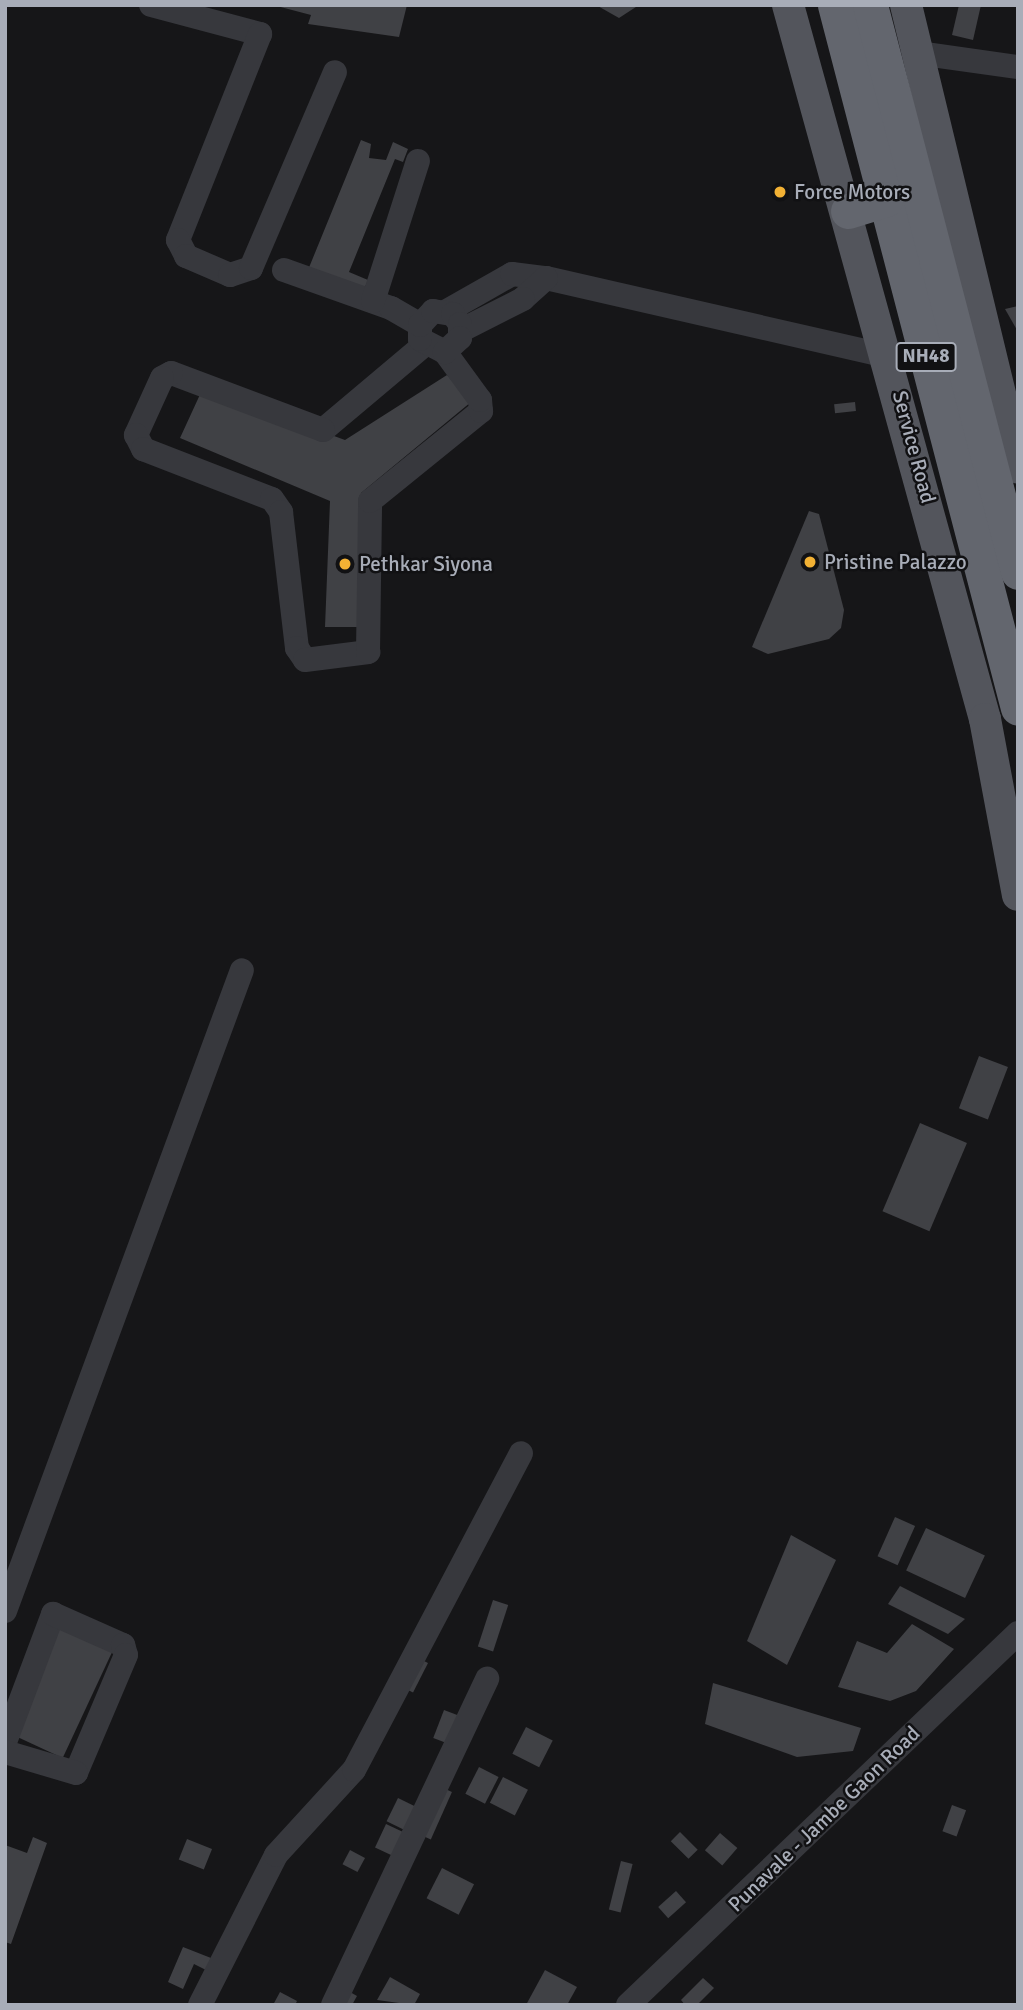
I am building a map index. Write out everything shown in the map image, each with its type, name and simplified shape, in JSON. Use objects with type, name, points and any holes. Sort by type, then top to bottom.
[{"type":"highway","name":"NH48","points":[[835,5],[1018,708]]},
{"type":"highway","name":"NH48","points":[[870,5],[1018,572]]},
{"type":"highway","points":[[848,211],[885,200]]},
{"type":"main road","name":"Service Road","points":[[788,5],[890,357],[985,719],[1018,895]]},
{"type":"main road","points":[[906,5],[952,216],[1018,468]]},
{"type":"street","points":[[151,5],[260,34],[178,240],[186,256],[230,275],[251,268],[335,72]]},
{"type":"street","points":[[918,53],[1018,67]]},
{"type":"street","points":[[373,301],[418,161]]},
{"type":"street","points":[[284,270],[373,301],[430,341],[480,400],[481,411],[370,500],[368,652],[305,660],[297,648],[276,505],[143,449],[135,435],[162,378],[171,373],[323,430],[430,341],[457,344],[461,330],[523,299],[546,278]]},
{"type":"street","points":[[430,341],[428,314],[447,311],[512,274],[546,278],[890,357]]},
{"type":"street","points":[[447,311],[461,330]]},
{"type":"street","points":[[5,1611],[16,1548],[242,970]]},
{"type":"street","points":[[200,2005],[276,1855],[354,1770],[522,1452]]},
{"type":"street","points":[[5,1742],[53,1614],[123,1645],[126,1655],[76,1773],[5,1752]]},
{"type":"street","name":"Punavale - Jambe Gaon Road","points":[[628,2005],[1018,1633]]},
{"type":"street","points":[[333,2005],[487,1679]]},
{"type":"building","points":[[273,5],[407,5],[399,37],[308,24],[311,15]]},
{"type":"building","points":[[596,5],[639,5],[619,18]]},
{"type":"building","points":[[959,5],[981,5],[973,40],[952,35]]},
{"type":"building","points":[[361,140],[371,144],[369,158],[386,160],[393,142],[408,149],[403,162],[395,159],[349,272],[368,280],[363,292],[308,270]]},
{"type":"building","points":[[1018,306],[1018,330],[1017,330],[1005,309]]},
{"type":"building","name":"Pethkar Siyona","points":[[447,375],[471,402],[361,493],[362,627],[325,627],[330,501],[180,438],[203,388],[345,440]]},
{"type":"building","points":[[855,402],[856,411],[835,413],[834,404]]},
{"type":"building","name":"Pristine Palazzo","points":[[809,511],[819,514],[844,610],[841,628],[829,639],[768,654],[752,647]]},
{"type":"building","points":[[979,1056],[1008,1067],[988,1119],[959,1108]]},
{"type":"building","points":[[920,1123],[967,1143],[929,1231],[882,1211]]},
{"type":"building","points":[[895,1517],[915,1526],[898,1565],[878,1556]]},
{"type":"building","points":[[926,1528],[985,1555],[965,1598],[906,1571]]},
{"type":"building","points":[[791,1535],[836,1560],[787,1665],[747,1641]]},
{"type":"building","points":[[900,1586],[965,1619],[948,1634],[888,1604]]},
{"type":"building","points":[[493,1600],[508,1605],[493,1652],[478,1647]]},
{"type":"building","points":[[59,1624],[113,1649],[63,1758],[8,1733]]},
{"type":"building","points":[[912,1624],[954,1649],[916,1691],[890,1701],[838,1687],[857,1641],[887,1653]]},
{"type":"building","points":[[420,1659],[428,1663],[413,1692],[405,1688]]},
{"type":"building","points":[[713,1683],[861,1728],[853,1751],[797,1757],[705,1724]]},
{"type":"building","points":[[444,1710],[460,1716],[449,1744],[433,1738]]},
{"type":"building","points":[[526,1727],[553,1741],[539,1767],[512,1754]]},
{"type":"building","points":[[479,1767],[499,1777],[485,1804],[465,1794]]},
{"type":"building","points":[[503,1777],[528,1790],[515,1816],[490,1803]]},
{"type":"building","points":[[441,1787],[452,1792],[431,1839],[420,1835]]},
{"type":"building","points":[[398,1798],[420,1809],[409,1832],[387,1821]]},
{"type":"building","points":[[952,1805],[966,1810],[957,1836],[942,1831]]},
{"type":"building","points":[[386,1824],[407,1834],[396,1857],[375,1848]]},
{"type":"building","points":[[680,1832],[698,1850],[688,1859],[671,1841]]},
{"type":"building","points":[[720,1833],[737,1848],[722,1865],[705,1850]]},
{"type":"building","points":[[33,1837],[47,1843],[11,1944],[5,1942],[5,1845],[27,1853]]},
{"type":"building","points":[[187,1839],[212,1849],[204,1870],[179,1859]]},
{"type":"building","points":[[350,1850],[365,1858],[357,1872],[342,1864]]},
{"type":"building","points":[[621,1861],[633,1864],[621,1912],[609,1910]]},
{"type":"building","points":[[442,1868],[474,1884],[459,1915],[427,1898]]},
{"type":"building","points":[[676,1891],[686,1902],[668,1918],[658,1907]]},
{"type":"building","points":[[183,1947],[211,1958],[206,1970],[194,1964],[183,1989],[168,1982]]},
{"type":"building","points":[[545,1970],[577,1987],[567,2005],[526,2005]]},
{"type":"building","points":[[390,1977],[420,1994],[414,2005],[377,2000]]},
{"type":"building","points":[[703,1978],[714,1988],[697,2005],[685,2005],[681,2000]]},
{"type":"building","points":[[343,1988],[357,1996],[352,2005],[335,2005]]},
{"type":"building","points":[[280,1992],[297,2001],[295,2005],[273,2005]]},
{"type":"place","name":"Force Motors","points":[[780,192]]},
{"type":"place","name":"Pristine Palazzo","points":[[810,562]]},
{"type":"place","name":"Pethkar Siyona","points":[[345,564]]}]
